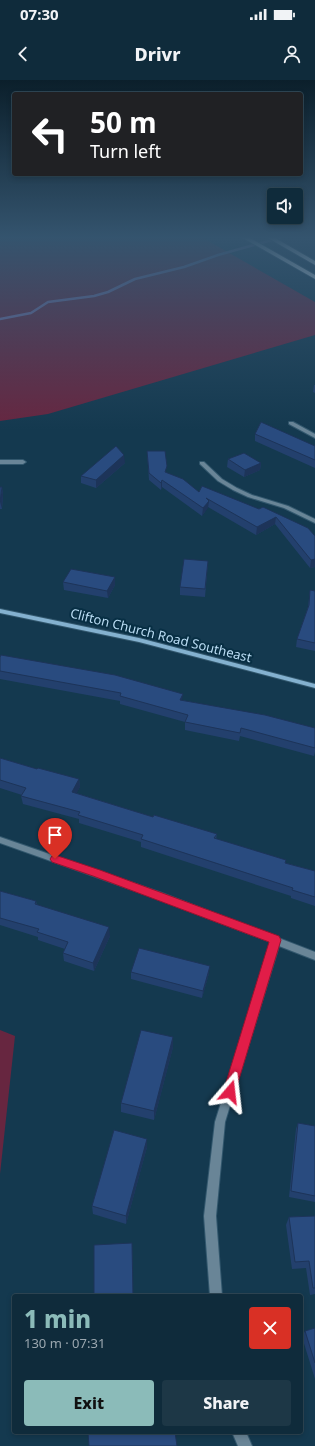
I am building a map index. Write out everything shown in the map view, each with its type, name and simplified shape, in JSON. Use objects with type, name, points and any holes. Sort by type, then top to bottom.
[{"type":"street","points":[[291,423],[315,436]]},
{"type":"street","points":[[0,462],[23,462]]},
{"type":"street","points":[[202,463],[220,480],[235,489],[250,496],[286,507],[315,521]]},
{"type":"street","name":"Clifton Church Road Southeast","points":[[0,611],[139,640],[315,686]]},
{"type":"street","points":[[0,840],[96,873],[315,956]]},
{"type":"street","points":[[216,1294],[210,1216],[220,1122],[276,940]]},
{"type":"street","points":[[240,1434],[245,1446]]},
{"type":"shaded area","points":[[0,302],[315,302],[315,335],[48,414],[0,421]]},
{"type":"shaded area","points":[[0,1030],[15,1036],[0,1174]]},
{"type":"building","points":[[261,422],[315,446],[315,460],[255,434]]},
{"type":"building","points":[[116,446],[124,455],[96,480],[81,476]]},
{"type":"building","points":[[147,451],[165,451],[167,466],[165,472],[183,479],[199,492],[202,486],[259,509],[263,507],[308,528],[315,536],[315,559],[311,560],[276,517],[257,527],[206,498],[209,501],[203,508],[162,480],[161,483],[149,473]]},
{"type":"building","points":[[244,453],[261,463],[245,470],[228,459]]},
{"type":"building","points":[[0,487],[2,487],[0,502]]},
{"type":"building","points":[[184,559],[208,561],[205,589],[180,587]]},
{"type":"building","points":[[71,569],[115,577],[107,591],[63,582]]},
{"type":"building","points":[[310,590],[315,591],[315,643],[297,639],[309,605]]},
{"type":"building","points":[[1,655],[115,675],[183,694],[180,700],[265,715],[315,728],[315,748],[241,728],[240,733],[185,722],[188,715],[120,696],[121,693],[0,671]]},
{"type":"building","points":[[0,758],[79,779],[72,792],[153,817],[154,815],[217,834],[214,838],[286,860],[285,863],[315,871],[315,897],[292,890],[293,888],[141,839],[143,835],[78,815],[80,812],[21,796],[26,788],[0,780]]},
{"type":"building","points":[[0,891],[36,901],[35,904],[109,927],[93,963],[63,953],[68,942],[37,932],[39,929],[0,918]]},
{"type":"building","points":[[139,948],[210,966],[203,991],[131,972]]},
{"type":"building","points":[[141,1030],[173,1037],[154,1111],[121,1103]]},
{"type":"building","points":[[298,1123],[315,1126],[315,1196],[291,1191]]},
{"type":"building","points":[[114,1130],[147,1139],[126,1216],[92,1206]]},
{"type":"building","points":[[315,1216],[315,1288],[313,1288],[309,1261],[295,1262],[289,1217]]},
{"type":"building","points":[[132,1243],[133,1294],[94,1294],[94,1245]]},
{"type":"building","points":[[315,1328],[315,1363],[305,1331]]},
{"type":"building","points":[[88,1434],[175,1434],[177,1446],[89,1446]]},
{"type":"waterway","points":[[0,319],[31,313],[50,302]]},
{"type":"route","points":[[55,859],[276,940],[230,1092]]}]
